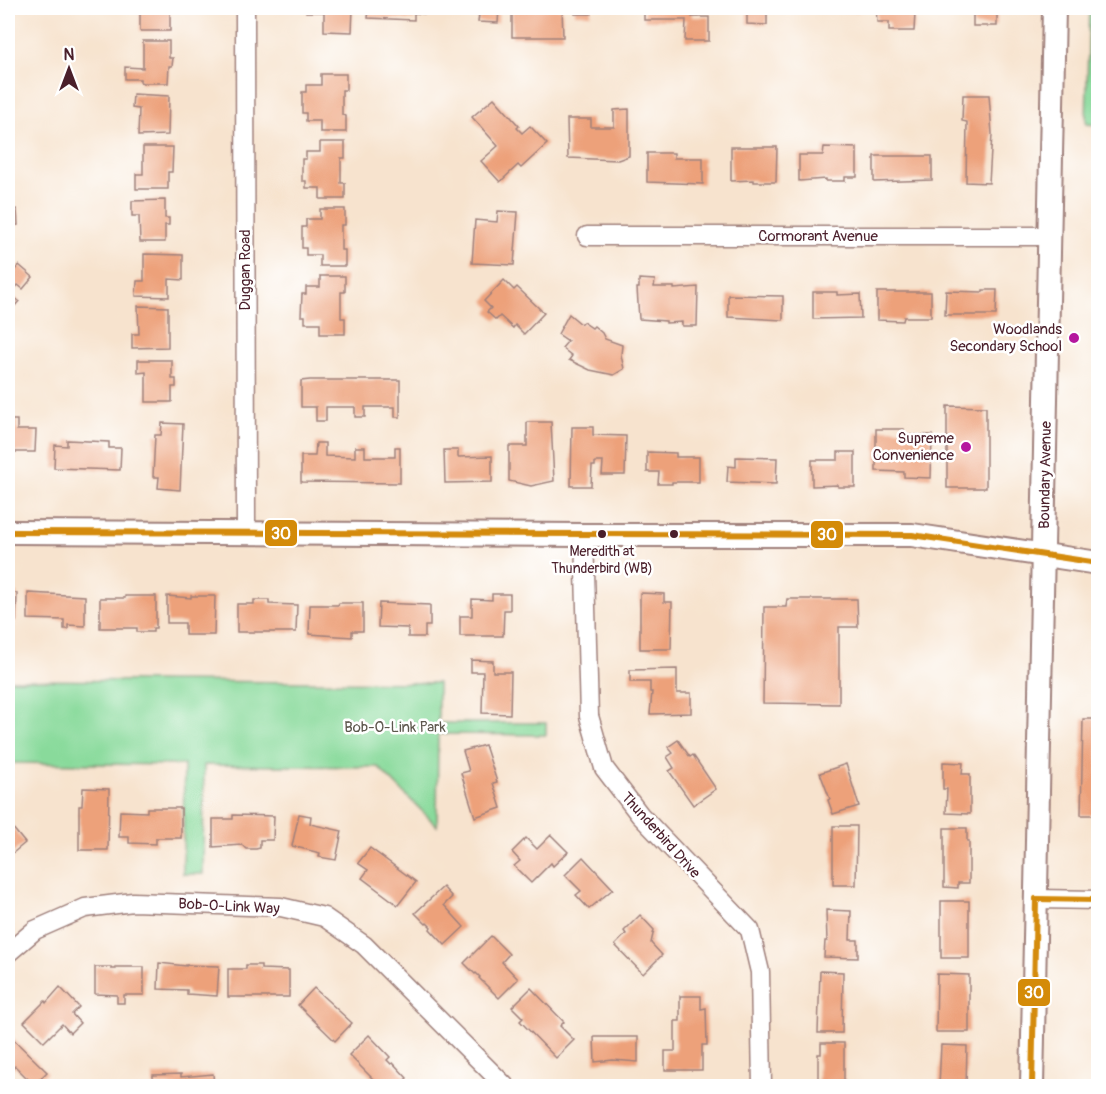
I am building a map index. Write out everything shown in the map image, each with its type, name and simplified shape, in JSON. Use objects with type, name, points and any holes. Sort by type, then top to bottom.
[{"type":"street","name":"Duggan Road","points":[[245,8],[246,532]]},
{"type":"street","name":"Boundary Avenue","points":[[1032,1086],[1053,8]]},
{"type":"street","name":"Cormorant Avenue","points":[[587,236],[1050,236]]},
{"type":"street","points":[[8,532],[584,536],[912,535],[1098,563]]},
{"type":"street","name":"Thunderbird Drive","points":[[584,536],[590,716],[604,768],[640,815],[750,930],[760,972],[762,1086]]},
{"type":"street","points":[[1036,899],[1098,900]]},
{"type":"street","name":"Bob-O-Link Way","points":[[8,953],[35,930],[85,908],[133,902],[281,907],[324,917],[364,945],[505,1086]]},
{"type":"green space","points":[[1089,8],[1098,8],[1098,125],[1086,124]]},
{"type":"green space","name":"Bob-O-Link Park","points":[[8,680],[438,683],[438,723],[546,723],[546,735],[438,734],[437,826],[378,767],[204,765],[203,874],[183,874],[184,765],[8,763]]},
{"type":"building","points":[[140,8],[170,8],[170,31],[140,31]]},
{"type":"building","points":[[306,8],[353,8],[352,32],[324,31],[324,12],[306,12]]},
{"type":"building","points":[[369,8],[426,8],[426,14],[414,13],[414,20],[368,18]]},
{"type":"building","points":[[447,8],[499,8],[498,23],[478,22],[479,15],[459,14],[459,12],[447,11]]},
{"type":"building","points":[[512,8],[562,8],[563,37],[512,37]]},
{"type":"building","points":[[575,8],[591,8],[591,14],[575,14]]},
{"type":"building","points":[[644,8],[692,8],[692,17],[709,17],[709,41],[685,41],[686,20],[644,20]]},
{"type":"building","points":[[747,8],[767,8],[767,25],[747,24]]},
{"type":"building","points":[[812,8],[858,8],[858,12],[812,11]]},
{"type":"building","points":[[876,8],[939,8],[938,13],[915,13],[914,31],[889,31],[889,22],[877,22]]},
{"type":"building","points":[[949,8],[997,8],[997,26],[973,26],[973,14],[949,14]]},
{"type":"building","points":[[143,41],[169,41],[169,58],[173,58],[172,66],[169,66],[168,83],[143,83],[140,79],[125,79],[125,67],[143,68]]},
{"type":"building","points":[[321,74],[346,74],[346,90],[342,90],[342,115],[346,116],[346,132],[320,132],[320,121],[306,121],[306,113],[302,113],[302,92],[306,92],[306,85],[321,85]]},
{"type":"building","points":[[133,94],[169,96],[168,135],[138,136],[139,109],[132,108]]},
{"type":"building","points":[[963,95],[989,95],[992,134],[989,183],[966,182],[967,122],[962,121]]},
{"type":"building","points":[[494,98],[519,126],[517,128],[522,133],[530,126],[547,144],[521,168],[518,165],[500,182],[481,161],[498,146],[472,117]]},
{"type":"building","points":[[629,109],[629,156],[618,160],[568,158],[567,119],[591,119],[591,127],[614,127],[614,110]]},
{"type":"building","points":[[320,142],[345,142],[345,158],[341,158],[341,183],[345,183],[345,199],[320,199],[320,188],[306,188],[306,181],[302,181],[302,159],[306,159],[306,152],[320,152]]},
{"type":"building","points":[[143,147],[173,147],[172,172],[168,172],[168,189],[136,189],[136,174],[143,174]]},
{"type":"building","points":[[731,147],[777,147],[776,182],[731,181]]},
{"type":"building","points":[[824,147],[857,148],[857,177],[845,177],[845,181],[826,181],[826,179],[799,181],[799,155],[823,155]]},
{"type":"building","points":[[647,153],[674,153],[674,158],[703,158],[703,184],[647,182]]},
{"type":"building","points":[[874,156],[932,156],[932,180],[874,182]]},
{"type":"building","points":[[165,200],[165,218],[169,218],[169,225],[165,225],[165,242],[140,242],[139,216],[132,216],[132,201]]},
{"type":"building","points":[[17,209],[18,225],[8,226],[8,210]]},
{"type":"building","points":[[320,209],[345,209],[345,225],[341,225],[341,250],[345,250],[345,266],[320,266],[320,255],[306,255],[306,248],[302,248],[302,227],[306,227],[306,219],[320,219]]},
{"type":"building","points":[[498,211],[518,212],[514,265],[472,263],[475,220],[497,222]]},
{"type":"building","points":[[144,254],[183,255],[183,280],[169,279],[169,297],[136,296],[137,281],[144,281]]},
{"type":"building","points":[[19,265],[33,277],[23,289],[18,285],[10,294],[19,301],[8,314],[9,277]]},
{"type":"building","points":[[320,276],[345,276],[345,292],[341,292],[341,318],[345,318],[345,334],[320,334],[320,323],[305,323],[305,316],[301,316],[302,294],[306,294],[306,287],[320,287]]},
{"type":"building","points":[[639,279],[655,280],[654,287],[674,287],[674,289],[698,287],[697,326],[682,326],[682,322],[666,323],[666,321],[639,319],[637,288],[639,288]]},
{"type":"building","points":[[504,280],[514,290],[517,287],[544,313],[524,334],[500,316],[496,320],[487,312],[491,308],[484,301]]},
{"type":"building","points":[[983,290],[997,290],[996,315],[945,315],[946,291],[983,292]]},
{"type":"building","points":[[813,292],[837,292],[837,295],[860,294],[861,318],[813,319]]},
{"type":"building","points":[[877,292],[931,292],[931,317],[904,317],[903,321],[877,320]]},
{"type":"building","points":[[728,295],[783,296],[783,320],[728,317]]},
{"type":"building","points":[[138,306],[168,307],[168,347],[132,348],[132,334],[139,334]]},
{"type":"building","points":[[569,314],[581,324],[583,322],[592,328],[594,326],[605,339],[622,345],[621,355],[624,369],[614,375],[590,370],[569,360],[572,356],[562,348],[568,341],[558,334]]},
{"type":"building","points":[[138,360],[172,360],[172,379],[176,379],[176,387],[172,387],[172,402],[146,402],[146,372],[138,373]]},
{"type":"building","points":[[400,380],[400,417],[395,417],[395,407],[365,407],[365,417],[355,417],[355,407],[326,407],[326,421],[316,421],[316,407],[301,407],[301,381]]},
{"type":"building","name":"Supreme Convenience","points":[[947,406],[986,407],[986,488],[947,488]]},
{"type":"building","points":[[8,420],[17,420],[17,430],[36,430],[35,452],[12,452],[11,466],[8,466]]},
{"type":"building","points":[[527,422],[551,422],[554,481],[531,486],[509,481],[509,446],[527,446]]},
{"type":"building","points":[[162,423],[183,424],[180,490],[158,488],[159,477],[153,477],[155,435],[161,435]]},
{"type":"building","points":[[572,427],[593,427],[593,435],[626,436],[625,475],[602,475],[603,462],[595,462],[595,466],[592,466],[591,486],[571,486]]},
{"type":"building","points":[[876,429],[904,429],[904,435],[932,435],[931,478],[904,477],[904,472],[876,471]]},
{"type":"building","points":[[67,440],[109,442],[109,448],[121,448],[120,470],[54,468],[55,445],[67,446]]},
{"type":"building","points":[[316,443],[325,443],[325,456],[355,457],[355,447],[365,447],[365,457],[395,457],[395,447],[400,447],[400,483],[301,482],[301,456],[315,456]]},
{"type":"building","points":[[444,450],[458,450],[458,457],[492,456],[492,482],[445,483]]},
{"type":"building","points":[[647,452],[676,453],[676,457],[699,457],[699,482],[658,484],[659,472],[647,472]]},
{"type":"building","points":[[838,452],[855,452],[855,487],[812,486],[812,460],[838,460]]},
{"type":"building","points":[[736,457],[777,458],[776,484],[727,482],[728,466],[736,467]]},
{"type":"building","points":[[8,593],[17,593],[16,621],[8,621]]},
{"type":"building","points":[[28,593],[85,596],[85,626],[68,625],[68,629],[64,629],[64,620],[28,619]]},
{"type":"building","points":[[640,593],[664,594],[664,602],[672,602],[671,649],[640,649]]},
{"type":"building","points":[[492,594],[510,594],[510,610],[504,610],[503,636],[460,636],[460,616],[472,616],[472,599],[492,600]]},
{"type":"building","points":[[125,596],[156,596],[156,628],[153,628],[153,632],[137,632],[137,628],[100,628],[100,598],[125,598]]},
{"type":"building","points":[[167,596],[191,598],[191,596],[215,596],[214,635],[185,635],[185,623],[167,623]]},
{"type":"building","points":[[787,599],[857,599],[858,627],[839,627],[839,704],[763,703],[764,607],[786,607]]},
{"type":"building","points":[[254,600],[269,600],[269,604],[297,605],[296,632],[237,632],[237,604],[254,604]]},
{"type":"building","points":[[339,603],[363,603],[363,631],[352,631],[352,637],[309,634],[310,605],[338,605]]},
{"type":"building","points":[[379,603],[430,605],[430,626],[425,626],[425,637],[408,637],[408,628],[378,627]]},
{"type":"building","points":[[471,660],[493,661],[493,672],[511,672],[510,714],[482,713],[483,672],[471,672]]},
{"type":"building","points":[[677,669],[677,693],[691,693],[691,713],[650,714],[652,692],[650,692],[650,682],[630,682],[630,670]]},
{"type":"building","points":[[1083,719],[1098,719],[1098,815],[1081,815]]},
{"type":"building","points":[[678,740],[690,757],[693,755],[716,789],[693,805],[669,771],[674,768],[667,757],[673,753],[668,747]]},
{"type":"building","points":[[485,745],[497,782],[493,783],[501,808],[475,817],[461,773],[469,771],[463,751]]},
{"type":"building","points":[[943,762],[963,763],[962,774],[970,774],[970,814],[946,813],[947,789],[943,789]]},
{"type":"building","points":[[846,764],[859,806],[833,814],[820,773]]},
{"type":"building","points":[[83,788],[109,789],[108,850],[79,850],[79,806],[82,806]]},
{"type":"building","points":[[147,808],[181,808],[181,838],[156,838],[156,844],[129,843],[129,837],[119,837],[120,811],[147,812]]},
{"type":"building","points":[[299,814],[311,816],[310,824],[342,831],[336,860],[319,857],[320,853],[292,846]]},
{"type":"building","points":[[233,815],[274,816],[273,840],[260,840],[260,848],[256,849],[246,849],[242,845],[213,847],[213,819],[233,819]]},
{"type":"building","points":[[8,822],[25,843],[8,857]]},
{"type":"building","points":[[833,826],[857,826],[856,885],[833,885]]},
{"type":"building","points":[[944,828],[967,828],[969,883],[958,883],[958,888],[944,887]]},
{"type":"building","points":[[551,835],[568,852],[553,866],[551,863],[531,883],[514,866],[520,861],[512,852],[526,838],[537,849]]},
{"type":"building","points":[[370,848],[416,882],[398,905],[362,878],[368,870],[358,863]]},
{"type":"building","points":[[583,857],[613,889],[589,909],[576,895],[581,891],[565,875]]},
{"type":"building","points":[[443,887],[452,897],[444,905],[464,927],[445,945],[430,929],[431,927],[415,913]]},
{"type":"building","points":[[941,901],[969,901],[969,958],[941,958]]},
{"type":"building","points":[[826,910],[851,911],[850,940],[858,940],[858,958],[824,957],[825,941],[827,941]]},
{"type":"building","points":[[640,915],[654,930],[651,943],[662,955],[643,974],[615,945],[626,934],[624,931]]},
{"type":"building","points":[[491,936],[509,954],[502,962],[518,979],[499,998],[464,963]]},
{"type":"building","points":[[159,963],[219,966],[217,996],[187,994],[187,990],[158,989]]},
{"type":"building","points":[[246,965],[261,965],[261,969],[289,970],[289,997],[228,997],[228,969],[246,969]]},
{"type":"building","points":[[95,967],[116,969],[116,967],[144,967],[144,995],[124,995],[124,1003],[117,1003],[117,995],[95,994]]},
{"type":"building","points":[[820,971],[843,972],[842,1033],[818,1033]]},
{"type":"building","points":[[937,974],[969,975],[969,1032],[936,1032]]},
{"type":"building","points":[[60,987],[79,1007],[72,1014],[80,1023],[70,1033],[62,1024],[44,1042],[24,1022]]},
{"type":"building","points":[[314,988],[352,1023],[335,1041],[298,1005]]},
{"type":"building","points":[[531,988],[564,1022],[560,1026],[574,1040],[556,1058],[520,1021],[523,1018],[512,1007]]},
{"type":"building","points":[[680,996],[701,996],[701,1009],[706,1008],[707,1045],[702,1045],[702,1070],[665,1070],[665,1051],[675,1051],[675,1021],[680,1021]]},
{"type":"building","points":[[369,1035],[390,1057],[387,1060],[407,1078],[399,1086],[380,1086],[349,1055]]},
{"type":"building","points":[[10,1036],[47,1072],[34,1085],[15,1066],[8,1074],[8,1039]]},
{"type":"building","points":[[594,1037],[638,1037],[638,1062],[613,1060],[595,1062]]},
{"type":"building","points":[[821,1043],[844,1043],[844,1082],[848,1082],[848,1086],[818,1086],[818,1054],[821,1054]]},
{"type":"building","points":[[941,1045],[967,1046],[966,1086],[939,1086]]},
{"type":"building","points":[[181,1074],[181,1077],[213,1074],[214,1086],[153,1086],[153,1075]]},
{"type":"transit line","name":"30","points":[[8,532],[912,535],[1098,563]]},
{"type":"transit line","name":"30","points":[[1036,899],[1098,900]]},
{"type":"transit line","name":"30","points":[[1032,1086],[1036,899]]},
{"type":"place","name":"Woodlands Secondary School","points":[[1074,338]]},
{"type":"place","name":"Supreme Convenience","points":[[966,447]]},
{"type":"place","name":"Meredith at Thunderbird (WB)","points":[[602,534]]}]
